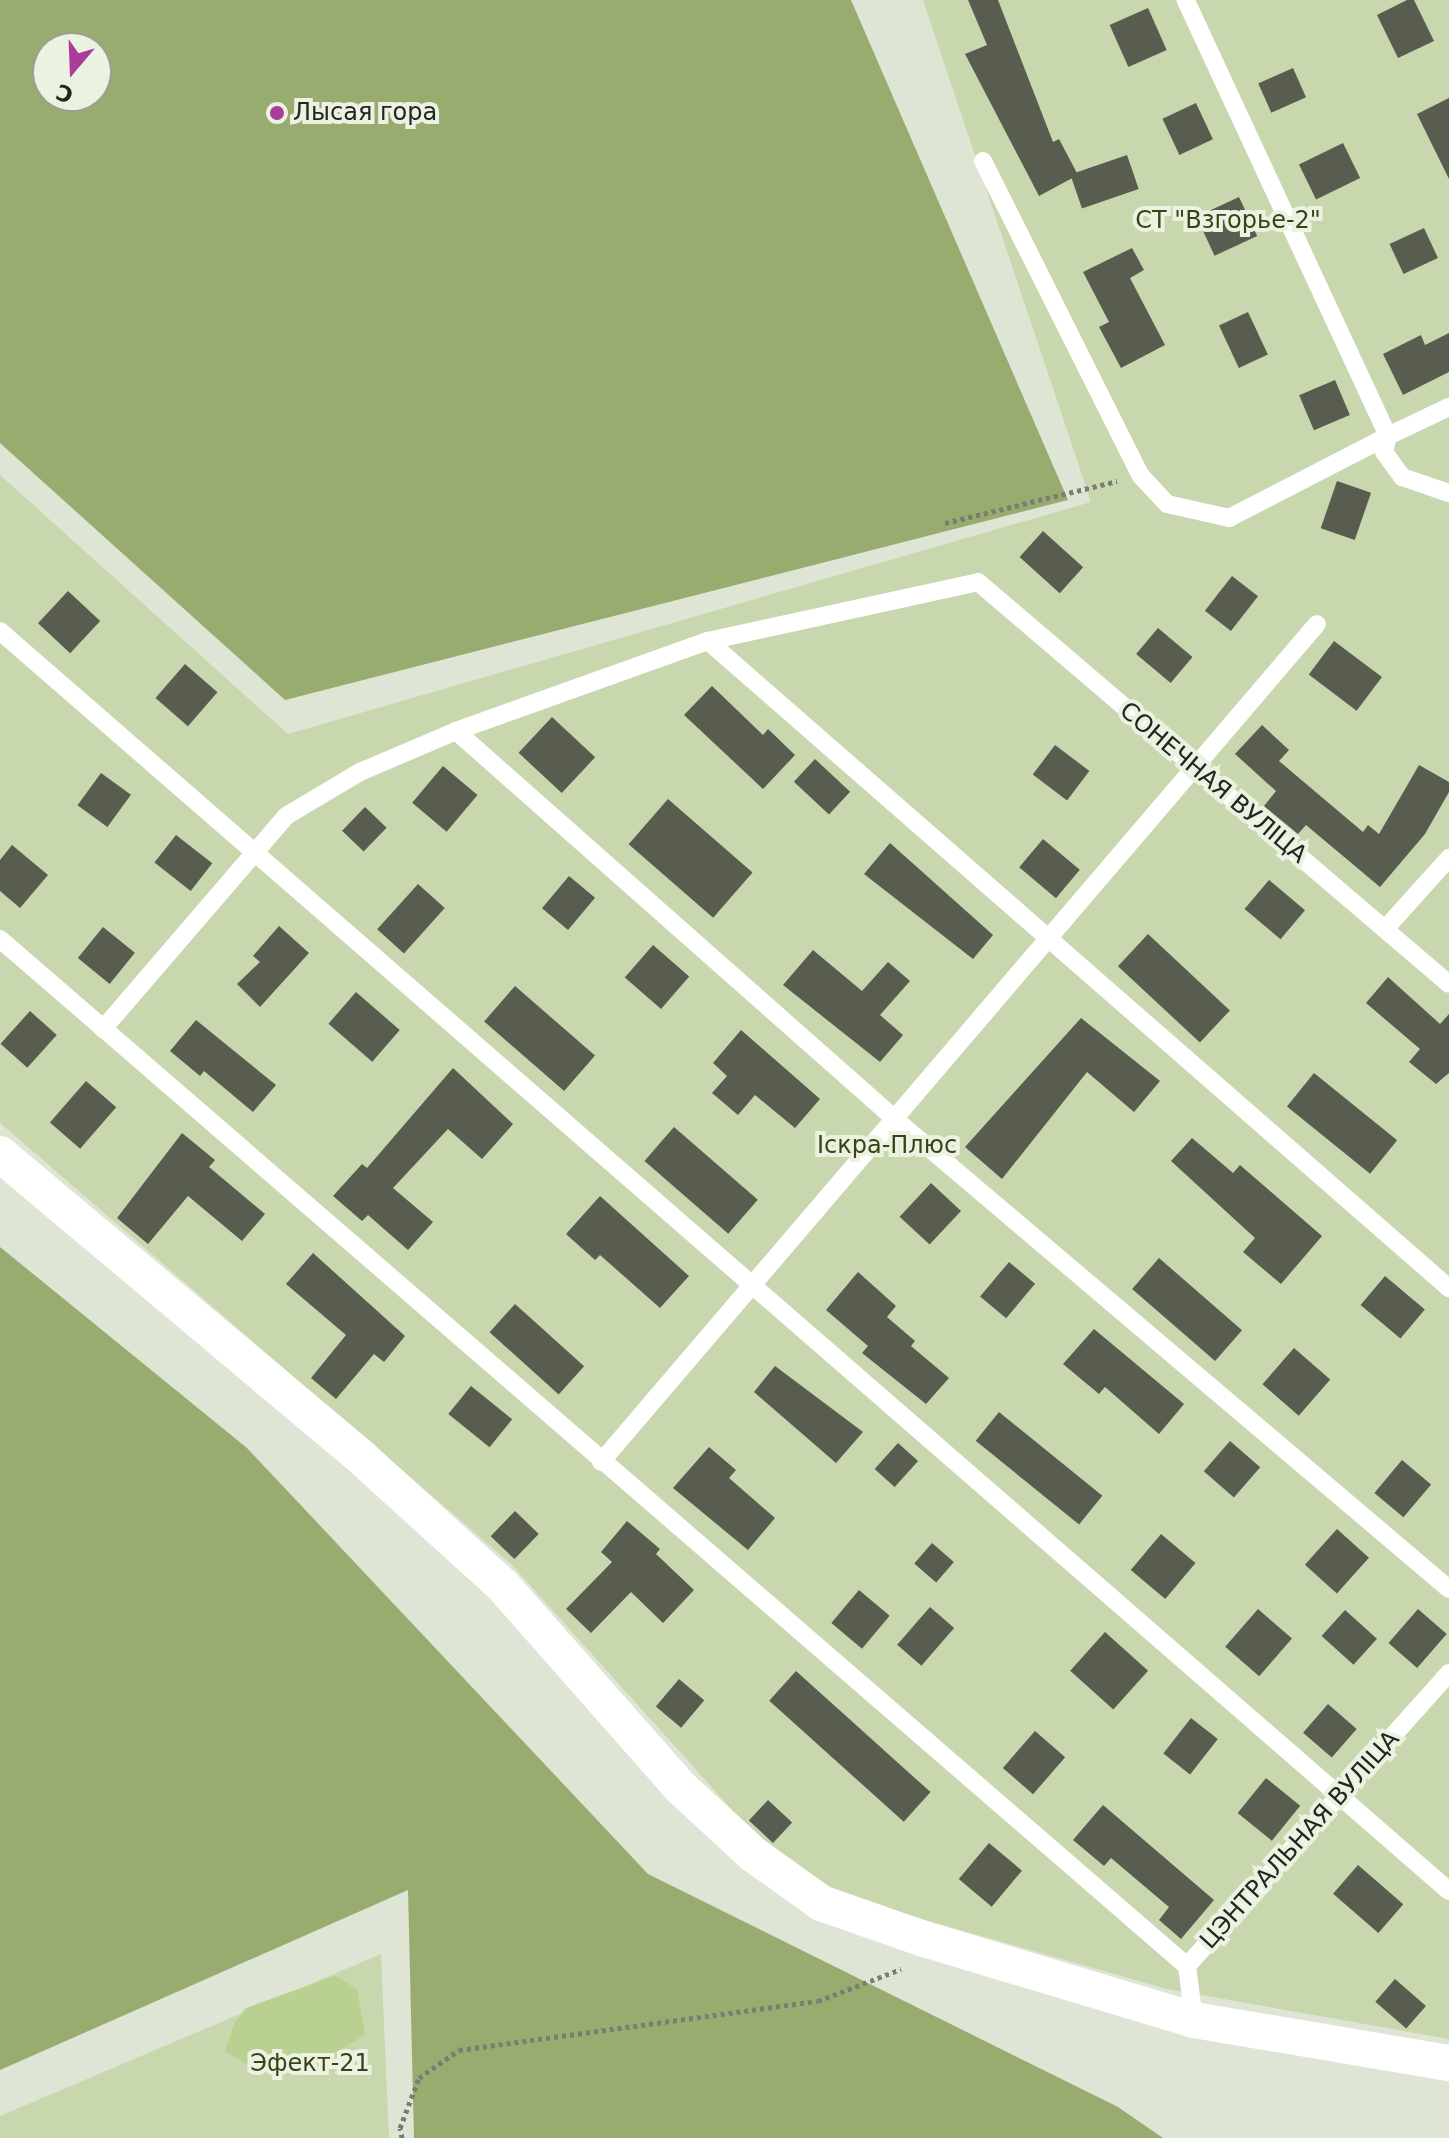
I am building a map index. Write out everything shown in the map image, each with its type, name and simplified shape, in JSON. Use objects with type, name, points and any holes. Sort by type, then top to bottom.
[{"type":"street","points":[[0,1154],[362,1458],[503,1586],[680,1787],[754,1855],[821,1903],[1194,2020],[1449,2063]]},
{"type":"lane","points":[[1186,0],[1388,436],[1384,452],[1389,466],[1402,477],[1449,493]]},
{"type":"lane","points":[[983,161],[1141,476],[1167,504],[1229,518],[1449,407]]},
{"type":"lane","name":"СОНЕЧНАЯ ВУЛІЦА","points":[[708,641],[978,582],[1449,984]]},
{"type":"lane","points":[[601,1462],[1317,624]]},
{"type":"lane","points":[[0,631],[752,1286],[1343,1794],[1449,1891]]},
{"type":"lane","points":[[103,1029],[286,816],[360,772],[456,731],[708,641],[861,771],[1047,942],[1449,1288]]},
{"type":"lane","points":[[456,731],[896,1120],[1449,1589]]},
{"type":"lane","points":[[1385,929],[1449,858]]},
{"type":"lane","points":[[0,939],[1187,1966]]},
{"type":"lane","name":"ЦЭНТРАЛЬНАЯ ВУЛІЦА","points":[[1194,2020],[1187,1966],[1449,1673]]},
{"type":"path","points":[[945,523],[1141,476]]},
{"type":"path","points":[[402,2138],[400,2128],[419,2078],[459,2050],[818,2001],[958,1948]]},
{"type":"green space","name":"Іскра-Плюс","points":[[923,0],[1449,0],[1449,2039],[1167,1989],[841,1896],[796,1870],[734,1812],[511,1564],[0,1123],[0,475],[288,734],[1091,502]]},
{"type":"green space","name":"Эфект-21","points":[[381,1954],[389,2138],[0,2138],[0,2116]]},
{"type":"shaded area","points":[[0,0],[851,0],[1068,500],[285,700],[0,443]]},
{"type":"shaded area","points":[[0,1247],[247,1448],[648,1874],[1118,2107],[1163,2138],[414,2138],[408,1890],[0,2070]]},
{"type":"shaded area","points":[[335,1976],[357,1989],[365,2035],[336,2052],[279,2060],[256,2070],[225,2051],[235,2022],[246,2008]]},
{"type":"building","points":[[968,0],[998,0],[1053,142],[1059,139],[1078,175],[1039,196],[965,54],[987,45]]},
{"type":"building","points":[[1407,0],[1414,0],[1434,41],[1398,58],[1377,15]]},
{"type":"building","points":[[1148,8],[1167,50],[1128,67],[1110,25]]},
{"type":"building","points":[[1293,68],[1306,97],[1271,113],[1258,83]]},
{"type":"building","points":[[1449,98],[1449,179],[1417,114]]},
{"type":"building","points":[[1196,103],[1213,139],[1179,155],[1162,119]]},
{"type":"building","points":[[1343,143],[1360,178],[1316,200],[1299,164]]},
{"type":"building","points":[[1127,155],[1139,189],[1082,209],[1070,175]]},
{"type":"building","points":[[1239,197],[1257,236],[1215,256],[1196,217]]},
{"type":"building","points":[[1424,228],[1438,258],[1404,274],[1390,244]]},
{"type":"building","points":[[1132,248],[1144,270],[1130,278],[1165,345],[1121,368],[1099,327],[1109,322],[1083,272]]},
{"type":"building","points":[[1248,312],[1268,355],[1239,368],[1219,326]]},
{"type":"building","points":[[1449,333],[1449,372],[1403,395],[1383,354],[1421,335],[1425,345]]},
{"type":"building","points":[[1335,380],[1350,415],[1314,430],[1299,395]]},
{"type":"building","points":[[1337,481],[1371,493],[1355,540],[1321,528]]},
{"type":"building","points":[[1043,531],[1083,567],[1060,593],[1020,557]]},
{"type":"building","points":[[1232,576],[1258,596],[1231,631],[1205,611]]},
{"type":"building","points":[[68,591],[100,621],[70,653],[38,623]]},
{"type":"building","points":[[1158,628],[1192,657],[1171,683],[1136,654]]},
{"type":"building","points":[[1334,641],[1382,677],[1357,711],[1309,675]]},
{"type":"building","points":[[185,664],[217,692],[188,726],[155,698]]},
{"type":"building","points":[[712,686],[763,735],[768,729],[795,755],[763,789],[684,715]]},
{"type":"building","points":[[552,717],[595,757],[562,793],[519,753]]},
{"type":"building","points":[[1262,725],[1289,750],[1279,761],[1363,832],[1368,825],[1379,834],[1419,765],[1449,782],[1449,792],[1425,834],[1380,887],[1306,825],[1298,834],[1264,806],[1276,791],[1235,754]]},
{"type":"building","points":[[1055,745],[1089,771],[1067,800],[1033,775]]},
{"type":"building","points":[[815,759],[850,792],[829,814],[794,782]]},
{"type":"building","points":[[443,766],[477,795],[447,832],[412,803]]},
{"type":"building","points":[[101,773],[131,795],[107,827],[77,805]]},
{"type":"building","points":[[668,799],[753,872],[713,918],[629,844]]},
{"type":"building","points":[[365,807],[387,828],[364,852],[342,831]]},
{"type":"building","points":[[176,835],[212,863],[191,891],[154,863]]},
{"type":"building","points":[[1043,839],[1080,870],[1056,898],[1019,867]]},
{"type":"building","points":[[890,843],[993,935],[973,959],[864,874]]},
{"type":"building","points":[[12,845],[48,875],[20,908],[0,891],[0,860]]},
{"type":"building","points":[[569,876],[595,898],[568,930],[542,908]]},
{"type":"building","points":[[1269,880],[1305,910],[1281,939],[1245,909]]},
{"type":"building","points":[[418,884],[445,908],[404,953],[377,929]]},
{"type":"building","points":[[279,926],[309,953],[260,1007],[237,984],[260,962],[253,956]]},
{"type":"building","points":[[103,927],[135,953],[110,984],[78,958]]},
{"type":"building","points":[[1148,934],[1230,1010],[1200,1043],[1118,966]]},
{"type":"building","points":[[653,945],[689,976],[661,1009],[625,977]]},
{"type":"building","points":[[813,950],[862,991],[888,962],[910,981],[880,1015],[903,1035],[880,1062],[783,985]]},
{"type":"building","points":[[1388,977],[1440,1024],[1449,1014],[1449,1073],[1436,1084],[1409,1062],[1420,1049],[1366,1003]]},
{"type":"building","points":[[515,986],[595,1056],[564,1091],[484,1021]]},
{"type":"building","points":[[356,992],[400,1030],[372,1062],[328,1024]]},
{"type":"building","points":[[30,1011],[57,1035],[27,1068],[1,1044]]},
{"type":"building","points":[[1081,1018],[1160,1081],[1134,1112],[1087,1072],[1002,1179],[965,1147]]},
{"type":"building","points":[[196,1020],[276,1085],[253,1112],[204,1071],[200,1076],[170,1051]]},
{"type":"building","points":[[741,1030],[820,1099],[795,1128],[755,1095],[738,1115],[712,1093],[727,1076],[713,1063]]},
{"type":"building","points":[[453,1068],[513,1124],[482,1159],[448,1129],[393,1188],[433,1222],[408,1250],[368,1215],[362,1221],[333,1196],[362,1164],[367,1168]]},
{"type":"building","points":[[1314,1073],[1397,1140],[1370,1174],[1287,1106]]},
{"type":"building","points":[[86,1081],[116,1107],[80,1149],[50,1123]]},
{"type":"building","points":[[674,1127],[758,1200],[728,1234],[644,1161]]},
{"type":"building","points":[[182,1133],[215,1160],[209,1167],[265,1214],[242,1241],[188,1196],[148,1244],[117,1218]]},
{"type":"building","points":[[1192,1138],[1233,1173],[1240,1165],[1322,1236],[1281,1284],[1243,1252],[1255,1238],[1171,1161]]},
{"type":"building","points":[[931,1183],[961,1211],[930,1245],[900,1217]]},
{"type":"building","points":[[600,1196],[689,1276],[660,1308],[600,1255],[595,1260],[566,1234]]},
{"type":"building","points":[[313,1253],[405,1336],[384,1362],[374,1354],[336,1399],[311,1378],[346,1335],[286,1284]]},
{"type":"building","points":[[1159,1258],[1242,1330],[1215,1361],[1132,1289]]},
{"type":"building","points":[[1009,1262],[1035,1284],[1006,1318],[980,1296]]},
{"type":"building","points":[[858,1272],[896,1306],[887,1317],[915,1341],[911,1346],[949,1378],[926,1404],[862,1353],[868,1346],[826,1310]]},
{"type":"building","points":[[1385,1276],[1425,1309],[1400,1339],[1361,1305]]},
{"type":"building","points":[[515,1304],[584,1366],[559,1394],[490,1332]]},
{"type":"building","points":[[1094,1329],[1184,1404],[1159,1434],[1105,1387],[1099,1394],[1063,1364]]},
{"type":"building","points":[[1294,1348],[1330,1379],[1299,1416],[1263,1384]]},
{"type":"building","points":[[775,1366],[863,1432],[836,1463],[754,1392]]},
{"type":"building","points":[[471,1386],[512,1419],[490,1447],[448,1414]]},
{"type":"building","points":[[999,1412],[1102,1496],[1079,1524],[976,1441]]},
{"type":"building","points":[[1230,1441],[1260,1467],[1234,1497],[1204,1471]]},
{"type":"building","points":[[898,1443],[918,1461],[895,1487],[875,1469]]},
{"type":"building","points":[[709,1447],[736,1470],[729,1478],[775,1518],[748,1550],[673,1488]]},
{"type":"building","points":[[1402,1460],[1431,1484],[1403,1517],[1374,1493]]},
{"type":"building","points":[[515,1511],[539,1534],[514,1559],[491,1536]]},
{"type":"building","points":[[627,1521],[660,1549],[656,1554],[694,1590],[663,1623],[631,1592],[591,1633],[566,1609],[612,1562],[601,1552]]},
{"type":"building","points":[[1337,1529],[1369,1558],[1337,1593],[1305,1565]]},
{"type":"building","points":[[1161,1534],[1195,1563],[1165,1599],[1131,1570]]},
{"type":"building","points":[[932,1543],[954,1562],[936,1582],[914,1563]]},
{"type":"building","points":[[859,1590],[890,1616],[862,1649],[831,1623]]},
{"type":"building","points":[[930,1607],[954,1628],[921,1666],[897,1645]]},
{"type":"building","points":[[1258,1609],[1292,1639],[1259,1676],[1225,1647]]},
{"type":"building","points":[[1418,1609],[1447,1634],[1417,1668],[1388,1643]]},
{"type":"building","points":[[1345,1610],[1377,1639],[1354,1665],[1322,1636]]},
{"type":"building","points":[[1105,1632],[1148,1671],[1113,1709],[1070,1671]]},
{"type":"building","points":[[796,1671],[931,1792],[904,1822],[769,1701]]},
{"type":"building","points":[[679,1679],[704,1700],[681,1728],[656,1707]]},
{"type":"building","points":[[1328,1704],[1357,1729],[1332,1758],[1303,1733]]},
{"type":"building","points":[[1191,1718],[1218,1739],[1190,1774],[1163,1753]]},
{"type":"building","points":[[1035,1731],[1065,1757],[1033,1794],[1003,1768]]},
{"type":"building","points":[[1266,1778],[1300,1806],[1272,1841],[1238,1813]]},
{"type":"building","points":[[768,1800],[792,1823],[773,1843],[749,1820]]},
{"type":"building","points":[[1103,1805],[1214,1900],[1181,1939],[1159,1920],[1169,1907],[1111,1858],[1104,1866],[1073,1840]]},
{"type":"building","points":[[989,1843],[1022,1871],[992,1907],[959,1879]]},
{"type":"building","points":[[1358,1865],[1403,1904],[1378,1933],[1333,1894]]},
{"type":"building","points":[[1395,1979],[1426,2006],[1406,2029],[1375,2002]]},
{"type":"place","name":"Лысая гора","points":[[277,113]]},
{"type":"park label","name":"СТ \"Взгорье-2\"","points":[[1228,221]]}]
